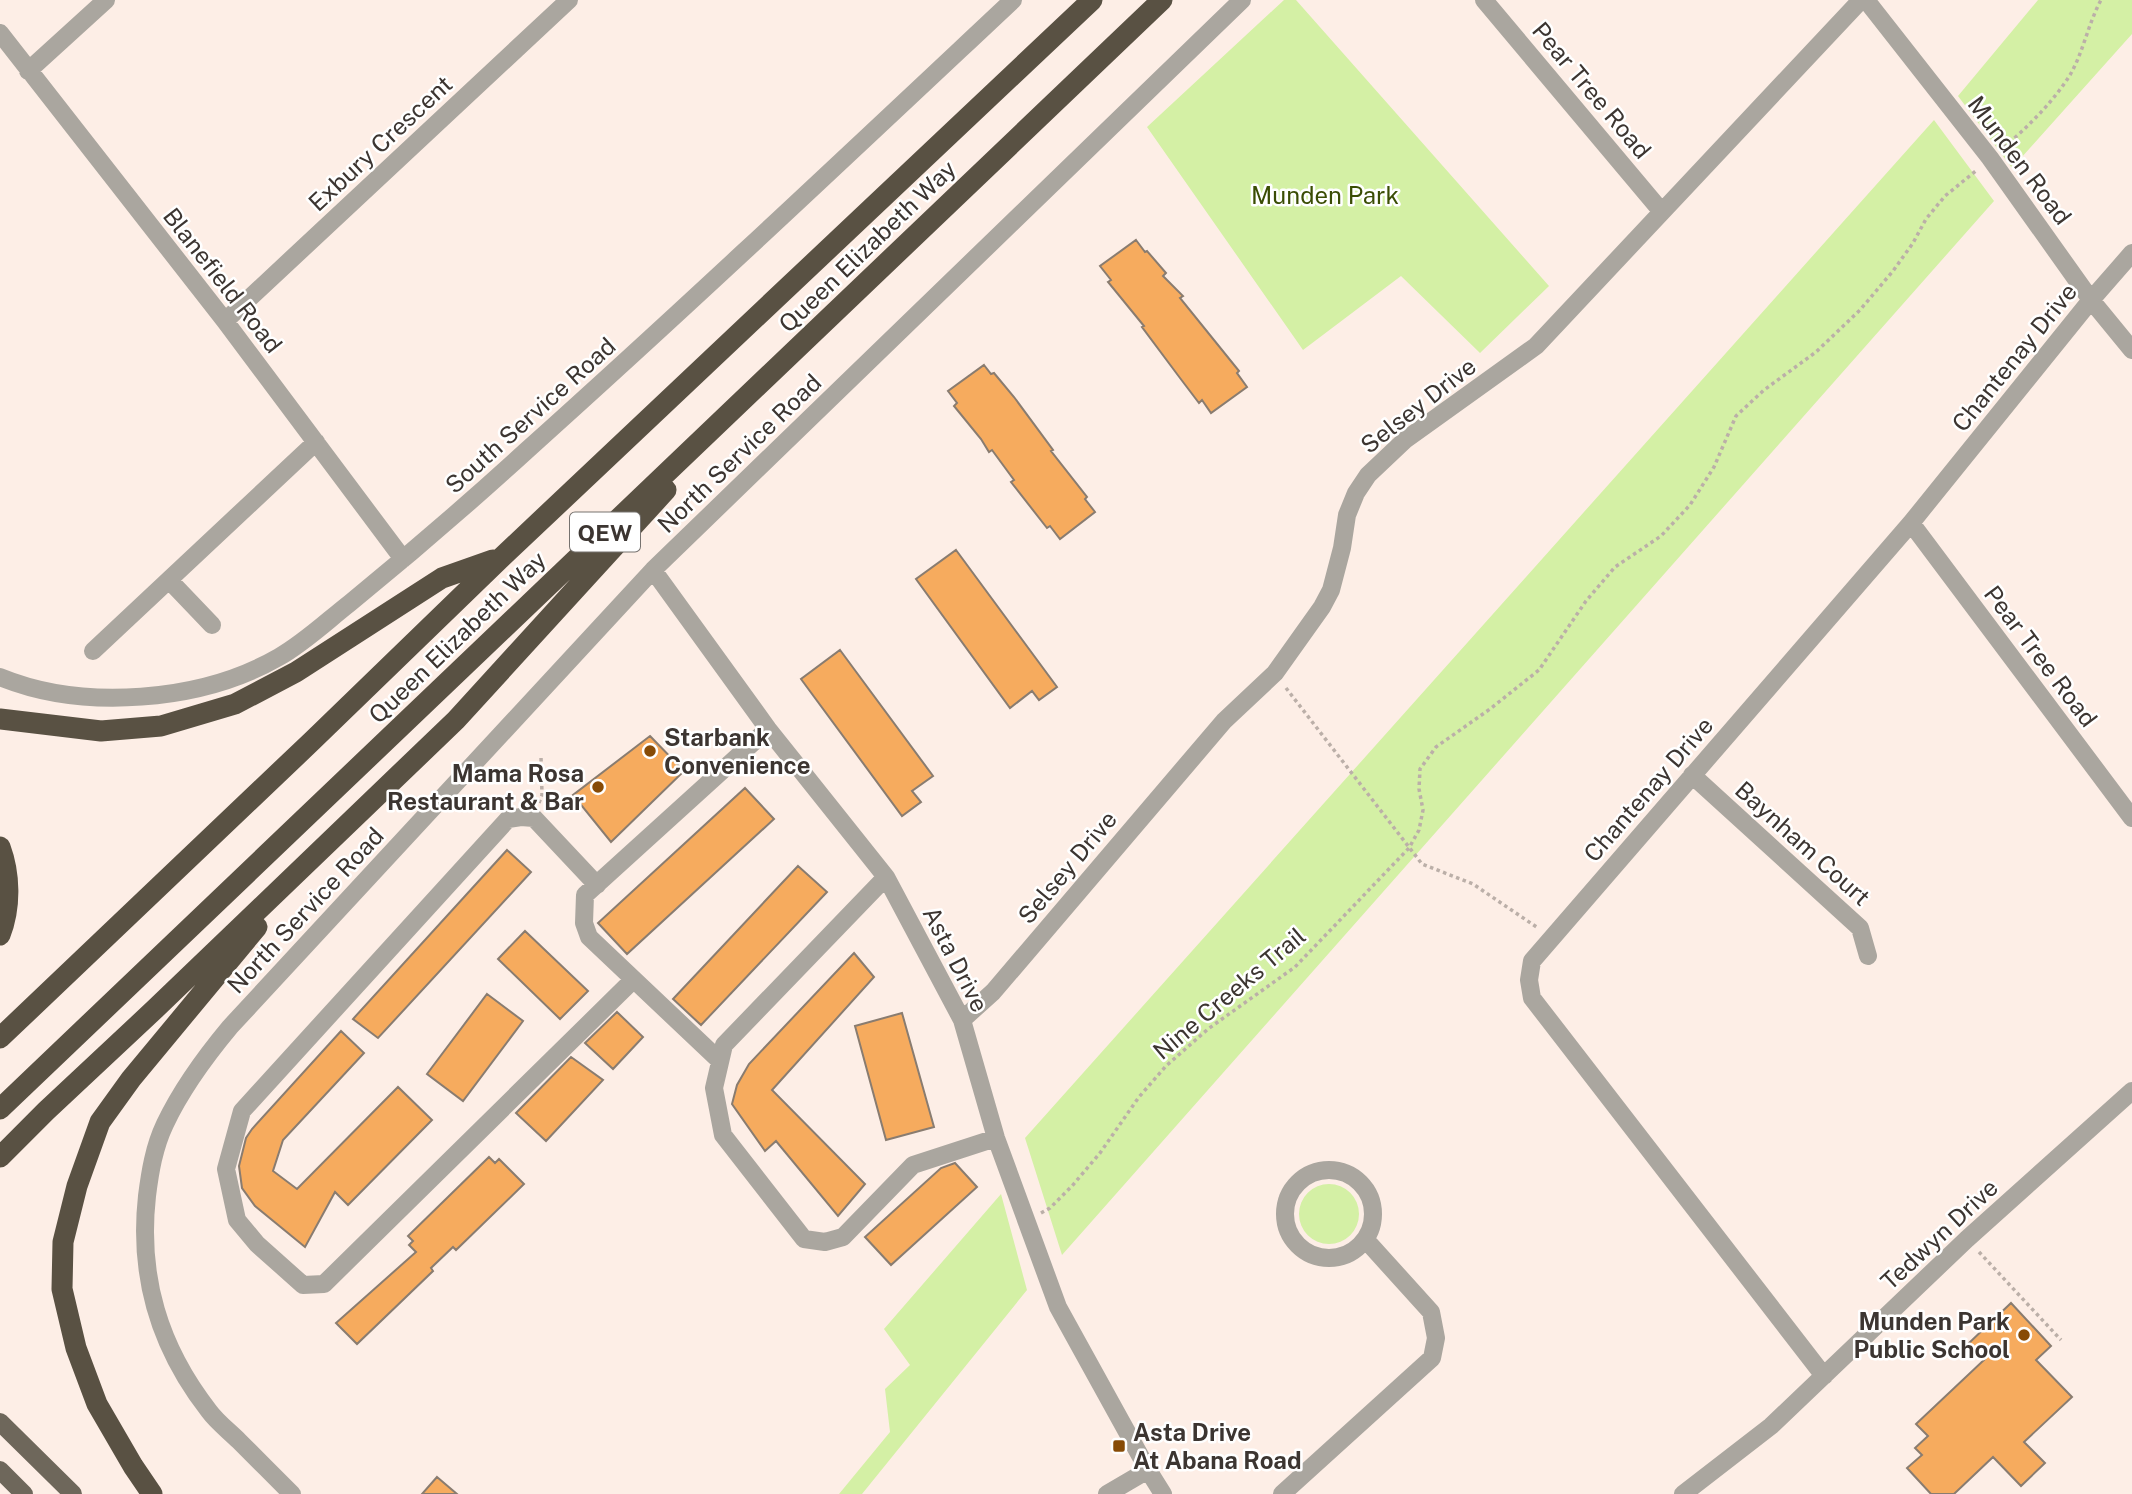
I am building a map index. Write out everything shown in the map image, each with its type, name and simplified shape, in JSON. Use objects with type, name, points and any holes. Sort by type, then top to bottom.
[{"type":"highway","name":"Queen Elizabeth Way","points":[[0,1038],[502,556],[1092,0]]},
{"type":"highway","name":"Queen Elizabeth Way","points":[[0,1109],[1163,0]]},
{"type":"highway","points":[[0,1157],[456,720],[639,522],[744,399]]},
{"type":"highway","points":[[0,719],[101,732],[161,726],[234,704],[296,672],[442,578],[502,556]]},
{"type":"highway","points":[[0,847],[9,886],[0,935]]},
{"type":"highway","points":[[152,1494],[97,1404],[76,1348],[62,1289],[63,1242],[77,1186],[100,1122],[131,1079],[318,853]]},
{"type":"main road","points":[[0,1422],[73,1494]]},
{"type":"main road","points":[[0,1470],[24,1494]]},
{"type":"street","points":[[28,71],[106,0]]},
{"type":"street","name":"Exbury Crescent","points":[[225,321],[569,0]]},
{"type":"street","name":"South Service Road","points":[[0,677],[50,691],[129,697],[168,694],[207,686],[280,657],[403,559],[468,503],[661,330],[1013,0]]},
{"type":"street","name":"North Service Road","points":[[292,1494],[210,1413],[181,1372],[152,1300],[145,1266],[144,1239],[149,1175],[164,1126],[187,1083],[230,1027],[653,570],[1242,0]]},
{"type":"street","name":"Pear Tree Road","points":[[1483,0],[1662,212]]},
{"type":"street","name":"Selsey Drive","points":[[962,1020],[993,992],[1224,721],[1275,673],[1331,590],[1347,515],[1356,493],[1368,475],[1405,440],[1536,346],[1864,0]]},
{"type":"street","name":"Munden Road","points":[[1864,0],[1990,158],[2091,300],[2132,350]]},
{"type":"street","name":"Blanefield Road","points":[[0,33],[225,321],[403,559]]},
{"type":"street","name":"Chantenay Drive","points":[[1824,1376],[1532,998],[1529,980],[1532,961],[1911,523],[2132,253]]},
{"type":"street","points":[[93,651],[316,442]]},
{"type":"street","name":"Pear Tree Road","points":[[1911,523],[2132,818]]},
{"type":"street","name":"Asta Drive","points":[[653,570],[768,729],[886,877],[962,1020],[996,1138],[1058,1307],[1163,1494]]},
{"type":"street","points":[[169,580],[212,625]]},
{"type":"street","points":[[720,1061],[589,937],[584,923],[585,895],[768,729]]},
{"type":"street","name":"Baynham Court","points":[[1692,775],[1860,928],[1868,956]]},
{"type":"street","points":[[597,885],[534,818],[508,819],[242,1111],[226,1169],[237,1220],[257,1244],[303,1285],[324,1284],[633,980]]},
{"type":"street","points":[[886,877],[723,1045],[714,1088],[723,1135],[804,1239],[825,1242],[843,1237],[913,1165],[996,1138]]},
{"type":"street","name":"Tedwyn Drive","points":[[1683,1494],[1771,1426],[1966,1239],[2132,1091]]},
{"type":"street","points":[[1332,1170],[1347,1174],[1360,1183],[1369,1195],[1373,1210],[1365,1239],[1355,1249],[1330,1258],[1303,1250],[1293,1240],[1287,1228],[1286,1201],[1303,1178],[1317,1171],[1332,1170]]},
{"type":"street","points":[[1282,1494],[1432,1358],[1436,1338],[1431,1312],[1365,1239]]},
{"type":"street","points":[[1107,1494],[1148,1470]]},
{"type":"path","points":[[2002,149],[2021,133],[2070,74],[2101,0]]},
{"type":"path","name":"Nine Creeks Trail","points":[[1026,1220],[1050,1208],[1072,1186],[1100,1153],[1139,1097],[1166,1066],[1208,1029],[1295,967],[1409,848],[1419,830],[1423,810],[1419,789],[1420,768],[1436,747],[1539,670],[1586,601],[1615,566],[1661,536],[1690,505],[1714,467],[1736,416],[1764,390],[1816,352],[1860,310],[1893,271],[1926,219],[1945,196],[1978,168]]},
{"type":"path","points":[[1275,673],[1423,864],[1473,884],[1552,937]]},
{"type":"path","points":[[534,818],[542,795],[541,757]]},
{"type":"path","points":[[1966,1239],[2061,1340]]},
{"type":"green space","name":"Munden Park","points":[[1284,0],[1296,0],[1549,286],[1480,353],[1401,276],[1303,350],[1147,127]]},
{"type":"green space","points":[[2038,0],[2132,0],[2132,34],[2012,168],[1958,96]]},
{"type":"green space","points":[[1934,120],[1994,201],[1062,1255],[1025,1138]]},
{"type":"green space","points":[[1329,1184],[1346,1189],[1354,1197],[1359,1214],[1354,1231],[1346,1239],[1329,1244],[1312,1239],[1304,1231],[1299,1214],[1304,1197],[1312,1189]]},
{"type":"green space","points":[[1001,1194],[1027,1290],[862,1494],[839,1494],[890,1432],[885,1389],[910,1365],[884,1329]]},
{"type":"building","points":[[1136,240],[1166,273],[1163,276],[1183,296],[1180,298],[1239,371],[1237,373],[1247,387],[1211,413],[1202,400],[1199,403],[1180,378],[1142,327],[1144,326],[1108,282],[1111,280],[1100,266]]},
{"type":"building","points":[[984,365],[1014,397],[1095,512],[1060,539],[1050,526],[1047,528],[1011,482],[1014,480],[992,450],[989,452],[954,406],[957,403],[948,391]]},
{"type":"building","points":[[956,550],[1057,687],[1039,700],[1032,691],[1010,708],[916,579]]},
{"type":"building","points":[[840,650],[933,776],[912,791],[921,802],[902,816],[801,679]]},
{"type":"building","points":[[650,736],[684,771],[611,842],[573,795]]},
{"type":"building","points":[[745,788],[774,819],[627,954],[598,923]]},
{"type":"building","points":[[507,850],[531,872],[378,1038],[353,1019]]},
{"type":"building","points":[[798,866],[827,892],[701,1025],[673,999]]},
{"type":"building","points":[[525,931],[588,991],[560,1019],[498,959]]},
{"type":"building","points":[[854,953],[874,977],[772,1090],[865,1184],[838,1216],[776,1141],[765,1151],[732,1104],[737,1085],[749,1064]]},
{"type":"building","points":[[487,994],[523,1021],[463,1101],[427,1074]]},
{"type":"building","points":[[617,1012],[643,1037],[613,1069],[585,1043]]},
{"type":"building","points":[[902,1013],[934,1127],[886,1140],[855,1026]]},
{"type":"building","points":[[341,1031],[364,1053],[283,1140],[273,1171],[297,1189],[398,1087],[432,1120],[348,1205],[335,1192],[305,1247],[255,1206],[242,1188],[239,1166],[246,1138],[252,1129]]},
{"type":"building","points":[[571,1057],[603,1080],[546,1141],[516,1113]]},
{"type":"building","points":[[489,1157],[495,1163],[499,1159],[524,1184],[456,1250],[453,1247],[431,1268],[433,1271],[357,1344],[336,1323],[416,1252],[409,1245],[413,1241],[408,1236]]},
{"type":"building","points":[[955,1163],[977,1187],[891,1265],[865,1237],[941,1168]]},
{"type":"building","points":[[2011,1303],[2051,1346],[2036,1360],[2072,1397],[2024,1442],[2045,1463],[2021,1486],[1993,1457],[1954,1494],[1931,1494],[1907,1468],[1922,1455],[1915,1448],[1928,1436],[1916,1424],[1985,1359],[1969,1343]]},
{"type":"building","points":[[437,1477],[457,1494],[422,1494]]},
{"type":"place","name":"Starbank Convenience","points":[[650,751]]},
{"type":"place","name":"Mama Rosa Restaurant & Bar","points":[[598,787]]},
{"type":"place","name":"Munden Park Public School","points":[[2024,1335]]},
{"type":"place","name":"Asta Drive At Abana Road","points":[[1119,1446]]}]
